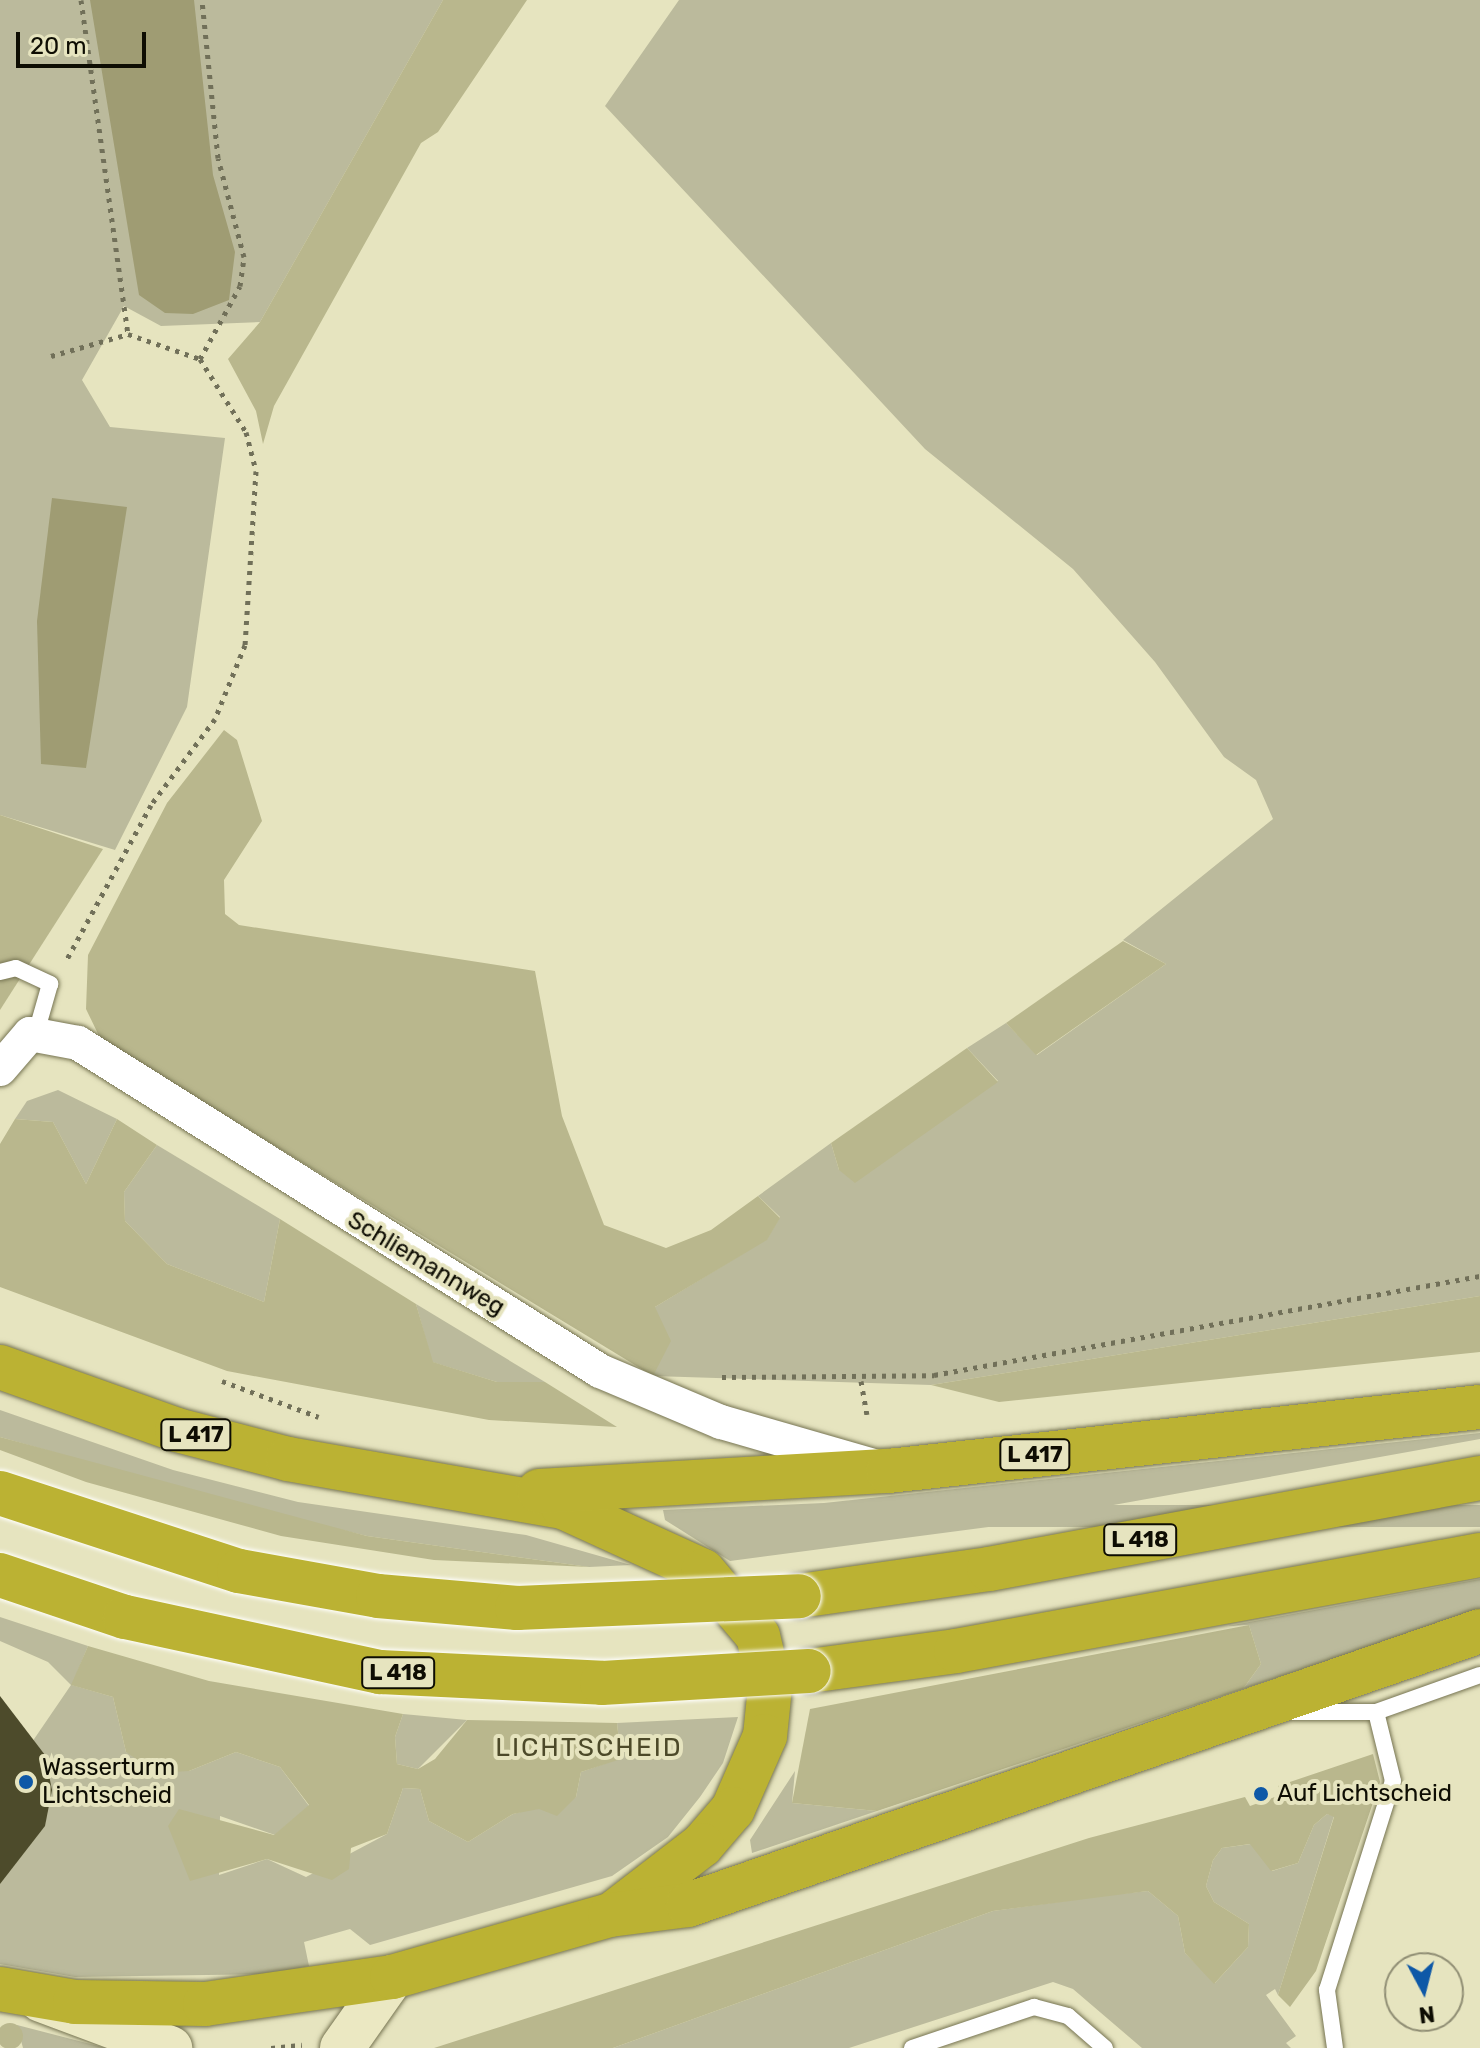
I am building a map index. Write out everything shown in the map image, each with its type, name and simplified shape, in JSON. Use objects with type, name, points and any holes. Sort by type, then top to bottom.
[{"type":"highway","name":"L 417","points":[[0,1367],[177,1430],[288,1459],[489,1490],[563,1507],[689,1563],[727,1593],[758,1636],[769,1716],[749,1784],[702,1845],[610,1915]]},
{"type":"highway","name":"L 417","points":[[489,1490],[568,1492],[888,1471],[1480,1407]]},
{"type":"highway","name":"L 418","points":[[0,1493],[239,1571],[378,1596],[517,1608],[799,1596],[989,1569],[1480,1478]]},
{"type":"highway","name":"L 418","points":[[0,1575],[125,1617],[380,1672],[602,1683],[809,1671],[956,1651],[1480,1555]]},
{"type":"highway","name":"L 417","points":[[18,1993],[205,2004],[392,1977],[610,1915],[688,1905],[1268,1709],[1480,1631]]},
{"type":"street","points":[[0,1069],[19,1041],[36,1033]]},
{"type":"street","name":"Schliemannweg","points":[[36,1033],[78,1043],[600,1371],[721,1422],[888,1471]]},
{"type":"street","points":[[323,2047],[392,1977]]},
{"type":"street","points":[[18,1993],[170,2048]]},
{"type":"lane","points":[[0,972],[16,968],[50,984],[36,1033]]},
{"type":"lane","points":[[1268,1709],[1317,1717],[1376,1712],[1480,1675]]},
{"type":"lane","points":[[1335,2048],[1327,1990],[1393,1781],[1376,1712]]},
{"type":"lane","points":[[912,2048],[1034,2007],[1068,2016],[1105,2048]]},
{"type":"path","points":[[81,0],[128,334]]},
{"type":"path","points":[[200,359],[240,286],[244,257],[218,158],[202,0]]},
{"type":"path","points":[[51,356],[128,334],[200,359],[246,432],[256,471],[245,645],[215,719],[151,805],[77,945]]},
{"type":"path","points":[[704,1376],[873,1381],[1480,1276]]},
{"type":"path","points":[[861,1381],[867,1414]]},
{"type":"path","points":[[271,2048],[323,2047]]},
{"type":"green space","points":[[0,0],[443,0],[260,322],[161,326],[124,306],[82,380],[110,427],[225,438],[187,707],[115,850],[0,815]]},
{"type":"green space","points":[[679,0],[1480,0],[1480,1296],[931,1385],[653,1376],[655,1307],[767,1239],[780,1217],[758,1196],[831,1143],[839,1170],[998,1081],[967,1048],[1006,1023],[1037,1055],[1166,964],[1123,940],[1273,819],[1256,780],[1224,757],[1155,662],[1073,569],[925,449],[605,106]]},
{"type":"green space","points":[[58,1090],[117,1119],[86,1184],[53,1122],[15,1119],[27,1101]]},
{"type":"green space","points":[[157,1145],[280,1219],[264,1302],[167,1264],[125,1221],[124,1192]]},
{"type":"green space","points":[[416,1304],[545,1382],[497,1382],[432,1362]]},
{"type":"green space","points":[[0,1410],[173,1470],[298,1502],[526,1535],[631,1565],[589,1567],[367,1536],[244,1506],[0,1437]]},
{"type":"green space","points":[[1480,1433],[1480,1439],[996,1526],[730,1561],[665,1520],[663,1510],[824,1503]]},
{"type":"green space","points":[[798,1505],[1480,1505],[1480,1527],[798,1527]]},
{"type":"green space","points":[[1480,1579],[1480,1610],[1243,1689],[1261,1664],[1249,1625],[1228,1626]]},
{"type":"green space","points":[[0,1617],[88,1646],[72,1685],[113,1697],[126,1752],[189,1771],[236,1752],[280,1767],[309,1806],[275,1835],[220,1816],[219,1875],[267,1859],[306,1877],[387,1834],[403,1788],[420,1789],[429,1821],[468,1842],[513,1814],[576,1797],[581,1772],[621,1758],[617,1723],[738,1717],[723,1763],[700,1797],[668,1837],[612,1876],[370,1945],[350,1929],[304,1942],[309,1966],[271,1974],[75,1977],[0,1964],[0,1843],[15,1767],[71,1685],[48,1662],[0,1641]]},
{"type":"green space","points":[[403,1714],[467,1720],[418,1769],[397,1764],[395,1737]]},
{"type":"green space","points":[[795,1771],[792,1803],[877,1811],[752,1853],[750,1840]]},
{"type":"green space","points":[[1327,1814],[1334,1816],[1278,1995],[1275,1989],[1266,1995],[1296,2036],[1286,2043],[1291,2048],[1142,2048],[1073,1989],[1053,1982],[849,2048],[613,2048],[993,1911],[1109,1895],[1148,1891],[1178,1916],[1185,1953],[1215,1983],[1248,1947],[1249,1924],[1214,1902],[1206,1886],[1213,1860],[1222,1848],[1251,1844],[1272,1871],[1298,1863],[1314,1825]]},
{"type":"green space","points":[[17,2025],[106,2048],[23,2048]]},
{"type":"shaded area","points":[[90,0],[194,0],[213,175],[235,252],[229,300],[193,314],[165,313],[139,295]]},
{"type":"shaded area","points":[[443,0],[527,0],[438,132],[421,143],[274,406],[263,444],[256,411],[228,359],[260,322]]},
{"type":"shaded area","points":[[52,498],[127,507],[86,768],[41,764],[37,621]]},
{"type":"shaded area","points":[[224,730],[237,740],[262,821],[224,880],[225,914],[239,925],[535,971],[562,1116],[604,1225],[666,1248],[711,1230],[758,1196],[780,1218],[767,1240],[655,1307],[671,1341],[653,1376],[101,1040],[86,1009],[88,955],[167,803]]},
{"type":"shaded area","points":[[0,815],[103,849],[0,1010]]},
{"type":"shaded area","points":[[1123,941],[1166,964],[1036,1055],[1006,1023]]},
{"type":"shaded area","points":[[967,1048],[998,1082],[855,1183],[839,1170],[831,1143]]},
{"type":"shaded area","points":[[15,1119],[53,1122],[86,1184],[117,1119],[157,1145],[124,1192],[125,1221],[167,1264],[264,1302],[280,1219],[416,1304],[433,1362],[497,1382],[545,1382],[617,1427],[489,1420],[227,1371],[0,1287],[0,1144]]},
{"type":"shaded area","points":[[1480,1296],[1480,1352],[999,1402],[931,1385]]},
{"type":"shaded area","points":[[0,1437],[367,1536],[589,1567],[434,1560],[281,1536],[86,1482],[0,1450]]},
{"type":"shaded area","points":[[1249,1625],[1261,1664],[1243,1689],[877,1811],[792,1803],[810,1709]]},
{"type":"shaded area","points":[[88,1646],[209,1681],[403,1714],[395,1737],[397,1764],[418,1769],[435,1759],[467,1720],[617,1723],[621,1759],[581,1772],[576,1797],[557,1816],[539,1809],[513,1814],[468,1842],[429,1821],[420,1789],[403,1788],[387,1834],[351,1848],[349,1869],[332,1880],[267,1859],[190,1881],[168,1826],[179,1809],[274,1835],[309,1805],[280,1767],[236,1752],[189,1771],[157,1773],[126,1752],[113,1697],[71,1685]]},
{"type":"shaded area","points":[[1373,1754],[1380,1782],[1316,1971],[1290,2007],[1278,1995],[1334,1817],[1327,1814],[1314,1825],[1298,1863],[1271,1871],[1250,1844],[1222,1848],[1213,1860],[1206,1886],[1214,1902],[1249,1924],[1248,1947],[1214,1984],[1185,1953],[1178,1916],[1148,1891],[993,1911],[613,2048],[434,2048],[1089,1838],[1245,1797],[1250,1806],[1280,1795],[1278,1786]]},
{"type":"shaded area","points":[[10,2023],[19,2027],[23,2036],[19,2045],[10,2049],[1,2045],[-3,2036],[1,2027]]},
{"type":"building","name":"Wasserturm Lichtscheid","points":[[0,1696],[45,1755],[52,1790],[45,1826],[0,1884]]},
{"type":"place","name":"Wasserturm Lichtscheid","points":[[26,1782]]},
{"type":"place","name":"Auf Lichtscheid","points":[[1261,1794]]},
{"type":"district","name":"LICHTSCHEID","points":[[589,1748]]}]
